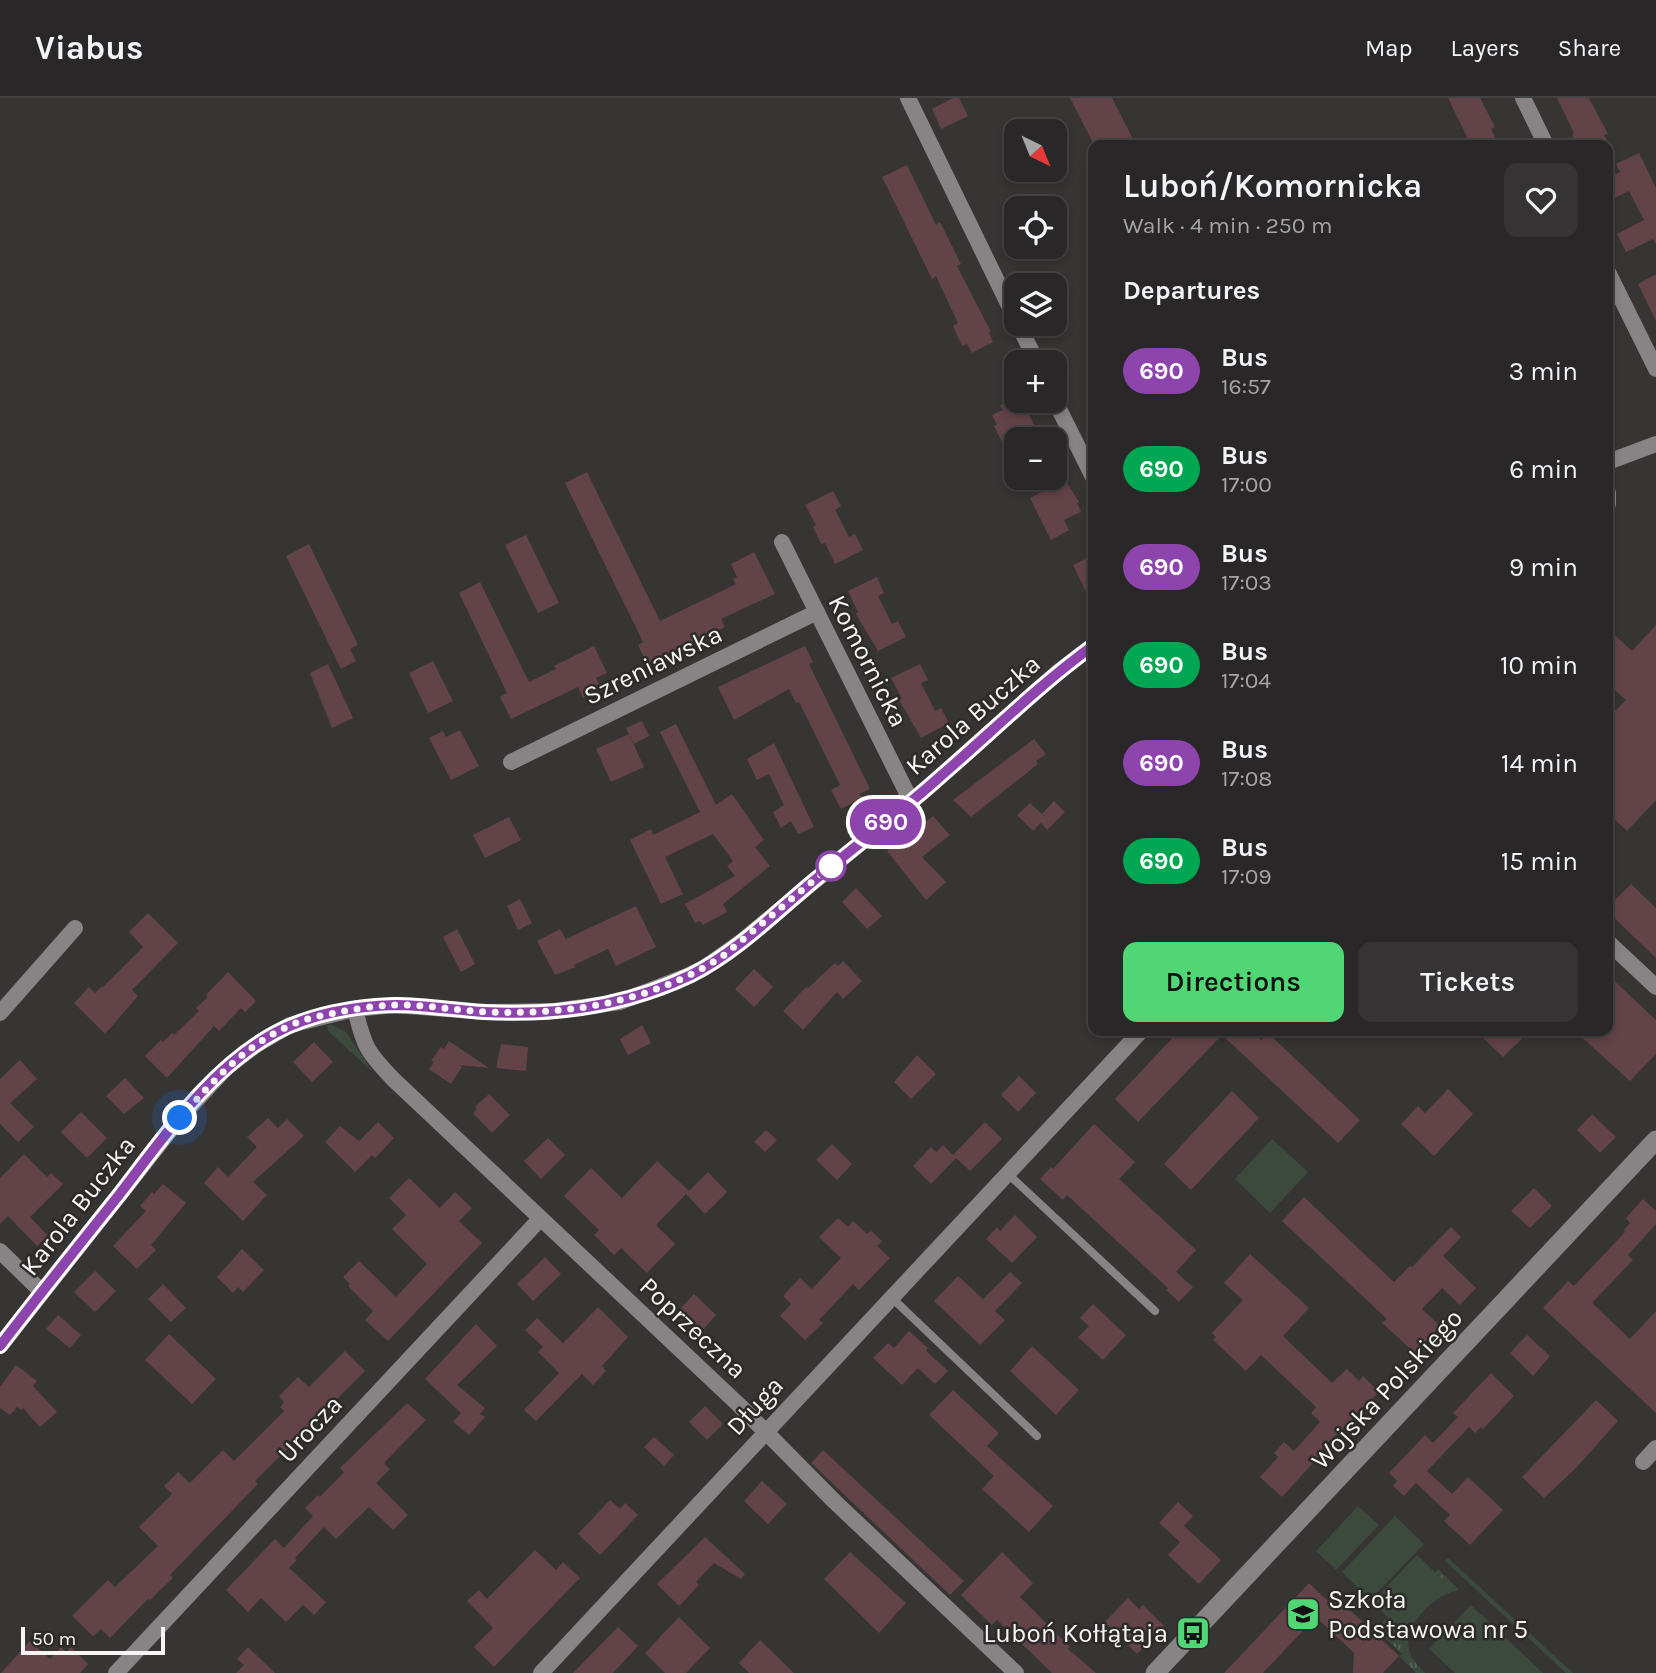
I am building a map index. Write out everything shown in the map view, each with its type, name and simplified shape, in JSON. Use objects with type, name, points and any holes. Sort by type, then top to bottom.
[{"type":"street","points":[[908,98],[1004,296]]},
{"type":"street","points":[[1523,98],[1544,140]]},
{"type":"street","points":[[1613,282],[1656,369]]},
{"type":"street","points":[[1061,413],[1088,468]]},
{"type":"street","points":[[1613,460],[1656,444]]},
{"type":"street","name":"Komornicka","points":[[782,542],[911,801]]},
{"type":"street","name":"Szreniawska","points":[[510,762],[817,612]]},
{"type":"street","name":"Karola Buczka","points":[[0,1346],[170,1130],[225,1069],[256,1045],[290,1025],[355,1009],[394,1005],[486,1012],[533,1012],[602,1005],[646,993],[687,976],[723,956],[911,801],[1058,672],[1088,650]]},
{"type":"street","points":[[0,1013],[75,928]]},
{"type":"street","points":[[1613,947],[1656,987]]},
{"type":"street","name":"Poprzeczna","points":[[355,1009],[370,1056],[458,1143],[765,1431],[835,1502],[1016,1673]]},
{"type":"street","name":"Długa","points":[[541,1673],[1136,1036]]},
{"type":"street","name":"Wojska Polskiego","points":[[1155,1673],[1656,1140]]},
{"type":"street","name":"Urocza","points":[[116,1673],[540,1219]]},
{"type":"street","points":[[0,1251],[42,1292]]},
{"type":"street","points":[[1643,1462],[1656,1448]]},
{"type":"lane","points":[[1007,1173],[1155,1311]]},
{"type":"lane","points":[[891,1297],[1037,1436]]},
{"type":"green space","points":[[330,1024],[346,1032],[372,1071],[328,1031],[327,1026]]},
{"type":"green space","points":[[1272,1139],[1308,1172],[1270,1213],[1235,1179]]},
{"type":"green space","points":[[1358,1506],[1379,1525],[1336,1570],[1316,1551]]},
{"type":"green space","points":[[1395,1516],[1424,1544],[1370,1600],[1342,1572]]},
{"type":"green space","points":[[1417,1555],[1445,1582],[1400,1629],[1372,1602]]},
{"type":"green space","points":[[1448,1558],[1573,1673],[1566,1673],[1445,1561]]},
{"type":"green space","points":[[1438,1569],[1459,1590],[1441,1597],[1416,1620],[1408,1640],[1409,1650],[1425,1673],[1416,1673],[1399,1656],[1402,1654],[1376,1629],[1388,1617],[1400,1628],[1445,1582],[1435,1572]]},
{"type":"green space","points":[[1471,1605],[1543,1673],[1455,1673],[1429,1649]]},
{"type":"building","points":[[953,98],[959,98],[968,116],[941,129],[932,109]]},
{"type":"building","points":[[1070,98],[1112,98],[1133,140],[1091,140]]},
{"type":"building","points":[[1448,98],[1480,98],[1495,127],[1491,129],[1495,137],[1489,140],[1469,140]]},
{"type":"building","points":[[1557,98],[1589,98],[1608,134],[1604,135],[1606,140],[1574,140],[1572,135],[1574,133]]},
{"type":"building","points":[[1639,153],[1656,188],[1656,244],[1653,239],[1626,252],[1617,234],[1644,220],[1629,191],[1613,199],[1613,176],[1620,172],[1616,164]]},
{"type":"building","points":[[907,165],[936,225],[940,222],[961,264],[957,266],[991,332],[989,333],[993,342],[972,353],[967,344],[962,346],[953,326],[958,323],[936,276],[932,279],[882,177]]},
{"type":"building","points":[[1656,274],[1656,321],[1638,284]]},
{"type":"building","points":[[1004,403],[1004,413],[1028,413],[1035,427],[1004,427],[1004,446],[994,426],[997,425],[992,415],[1003,410],[1000,405]]},
{"type":"building","points":[[587,472],[660,621],[736,584],[733,579],[737,577],[731,564],[754,552],[775,594],[721,619],[725,627],[648,666],[638,645],[643,642],[565,483]]},
{"type":"building","points":[[1067,483],[1079,502],[1077,503],[1081,512],[1064,520],[1069,530],[1051,540],[1030,498],[1046,490],[1067,490]]},
{"type":"building","points":[[833,491],[841,506],[835,510],[849,537],[855,534],[863,550],[835,564],[825,543],[821,544],[813,527],[816,525],[805,505]]},
{"type":"building","points":[[526,535],[559,603],[538,613],[505,545]]},
{"type":"building","points":[[309,544],[358,645],[350,649],[356,661],[341,669],[286,556]]},
{"type":"building","points":[[1088,558],[1088,596],[1073,565]]},
{"type":"building","points":[[877,577],[884,593],[878,596],[892,624],[898,621],[906,637],[878,651],[856,614],[858,612],[848,591]]},
{"type":"building","points":[[480,582],[529,682],[594,646],[607,673],[596,678],[601,689],[583,698],[578,687],[511,719],[500,697],[507,693],[459,593]]},
{"type":"building","points":[[1656,625],[1656,800],[1627,831],[1613,818],[1613,713],[1626,700],[1613,688],[1613,634],[1632,651]]},
{"type":"building","points":[[805,646],[813,662],[809,664],[870,789],[860,794],[862,798],[841,809],[831,790],[840,785],[799,702],[796,703],[789,689],[734,720],[718,687]]},
{"type":"building","points":[[433,661],[453,701],[428,713],[409,673]]},
{"type":"building","points":[[328,664],[353,718],[332,728],[310,673]]},
{"type":"building","points":[[920,664],[928,680],[921,683],[935,711],[941,708],[949,723],[921,738],[899,700],[902,699],[891,678]]},
{"type":"building","points":[[642,721],[649,736],[634,744],[626,728]]},
{"type":"building","points":[[676,724],[716,805],[732,794],[764,840],[755,847],[770,866],[723,904],[727,912],[703,925],[700,921],[695,923],[685,904],[735,876],[727,866],[733,861],[713,834],[665,857],[683,894],[661,904],[630,840],[651,829],[653,835],[700,812],[660,732]]},
{"type":"building","points":[[460,730],[479,766],[451,780],[429,738],[443,731],[446,737]]},
{"type":"building","points":[[629,734],[644,767],[611,782],[596,749]]},
{"type":"building","points":[[1034,739],[1046,754],[1036,761],[1038,764],[971,817],[953,800]]},
{"type":"building","points":[[774,743],[814,827],[798,834],[791,821],[781,828],[773,812],[784,805],[769,774],[757,780],[747,759]]},
{"type":"building","points":[[1054,801],[1065,812],[1047,830],[1041,823],[1033,831],[1017,815],[1030,803],[1042,814]]},
{"type":"building","points":[[933,816],[950,835],[922,857],[946,882],[926,900],[887,851]]},
{"type":"building","points":[[509,817],[521,840],[485,858],[473,835]]},
{"type":"building","points":[[1631,884],[1656,908],[1656,958],[1613,917],[1613,902]]},
{"type":"building","points":[[856,888],[882,916],[867,929],[842,902]]},
{"type":"building","points":[[520,899],[532,923],[518,930],[507,906]]},
{"type":"building","points":[[636,906],[656,947],[616,966],[608,949],[555,975],[537,941],[560,929],[566,939]]},
{"type":"building","points":[[148,913],[178,943],[132,990],[138,996],[105,1034],[74,1003],[89,987],[95,993],[103,987],[143,947],[129,932]]},
{"type":"building","points":[[457,929],[475,964],[461,972],[443,937]]},
{"type":"building","points":[[843,961],[862,981],[843,999],[837,992],[803,1030],[783,1011],[807,986],[808,988],[835,963],[838,966]]},
{"type":"building","points":[[754,969],[773,987],[754,1007],[735,989]]},
{"type":"building","points":[[228,972],[256,1001],[245,1012],[241,1008],[219,1031],[214,1026],[167,1078],[145,1056],[161,1040],[163,1042],[172,1033],[174,1035],[199,1011],[196,1008]]},
{"type":"building","points":[[1613,980],[1656,1020],[1656,1054],[1630,1081],[1580,1036],[1613,1036]]},
{"type":"building","points":[[642,1025],[651,1043],[628,1055],[620,1039]]},
{"type":"building","points":[[1174,1036],[1221,1036],[1138,1122],[1115,1099]]},
{"type":"building","points":[[1223,1036],[1256,1036],[1261,1040],[1265,1036],[1271,1036],[1360,1120],[1338,1143]]},
{"type":"building","points":[[1481,1036],[1525,1036],[1503,1057]]},
{"type":"building","points":[[449,1041],[489,1068],[459,1065],[462,1067],[451,1084],[429,1069],[441,1047],[444,1049]]},
{"type":"building","points":[[314,1042],[333,1062],[312,1082],[293,1062]]},
{"type":"building","points":[[501,1044],[528,1047],[526,1071],[496,1068]]},
{"type":"building","points":[[917,1055],[936,1074],[911,1099],[894,1082]]},
{"type":"building","points":[[20,1060],[37,1079],[10,1103],[34,1127],[18,1142],[0,1124],[0,1079]]},
{"type":"building","points":[[1019,1076],[1036,1093],[1018,1112],[1001,1095]]},
{"type":"building","points":[[125,1078],[144,1098],[124,1114],[106,1096]]},
{"type":"building","points":[[1448,1089],[1473,1114],[1434,1156],[1401,1124],[1418,1106],[1425,1113]]},
{"type":"building","points":[[1232,1091],[1259,1118],[1191,1190],[1164,1164]]},
{"type":"building","points":[[489,1094],[510,1115],[492,1133],[473,1113],[477,1109],[475,1107]]},
{"type":"building","points":[[81,1112],[107,1138],[87,1158],[61,1132]]},
{"type":"building","points":[[1592,1114],[1616,1137],[1600,1153],[1577,1130]]},
{"type":"building","points":[[268,1118],[278,1128],[287,1119],[304,1136],[253,1182],[267,1195],[243,1221],[204,1183],[218,1167],[228,1177],[257,1147],[247,1137]]},
{"type":"building","points":[[378,1122],[394,1138],[375,1158],[372,1155],[355,1172],[325,1142],[340,1126],[359,1141]]},
{"type":"building","points":[[985,1122],[1002,1139],[970,1171],[956,1158],[931,1184],[913,1166],[931,1147],[936,1152],[943,1145],[953,1155]]},
{"type":"building","points":[[1094,1124],[1135,1162],[1119,1179],[1196,1250],[1176,1272],[1193,1287],[1179,1302],[1166,1290],[1168,1288],[1067,1195],[1063,1200],[1040,1179],[1051,1167],[1053,1169]]},
{"type":"building","points":[[766,1130],[777,1140],[765,1152],[754,1142]]},
{"type":"building","points":[[548,1138],[565,1155],[541,1179],[524,1161]]},
{"type":"building","points":[[832,1144],[852,1164],[837,1180],[816,1160]]},
{"type":"building","points":[[24,1154],[47,1177],[51,1173],[63,1184],[30,1217],[48,1236],[37,1246],[8,1216],[0,1224],[0,1178]]},
{"type":"building","points":[[657,1161],[689,1191],[708,1172],[727,1192],[705,1214],[686,1194],[656,1225],[675,1244],[647,1273],[621,1248],[614,1255],[594,1235],[599,1230],[564,1196],[591,1168],[622,1198]]},
{"type":"building","points":[[409,1178],[440,1208],[455,1192],[472,1208],[459,1221],[482,1243],[388,1341],[365,1320],[373,1311],[348,1286],[350,1284],[343,1277],[359,1261],[396,1297],[427,1264],[392,1229],[406,1215],[389,1198]]},
{"type":"building","points":[[163,1184],[186,1203],[151,1245],[156,1250],[137,1269],[113,1246],[146,1211],[140,1206]]},
{"type":"building","points":[[1534,1188],[1552,1206],[1530,1228],[1511,1211]]},
{"type":"building","points":[[1304,1197],[1394,1282],[1451,1227],[1461,1237],[1443,1256],[1476,1288],[1460,1305],[1442,1288],[1422,1309],[1440,1326],[1415,1353],[1382,1323],[1387,1319],[1282,1221]]},
{"type":"building","points":[[1643,1199],[1656,1211],[1656,1224],[1628,1255],[1633,1260],[1592,1303],[1630,1339],[1656,1311],[1656,1413],[1543,1308],[1568,1281],[1574,1286],[1625,1232],[1630,1223],[1626,1218]]},
{"type":"building","points":[[1015,1215],[1037,1237],[1012,1263],[986,1239],[997,1227],[1000,1231]]},
{"type":"building","points":[[838,1218],[848,1227],[853,1221],[867,1234],[871,1231],[882,1241],[877,1246],[890,1258],[859,1290],[853,1284],[819,1320],[823,1323],[805,1340],[780,1316],[791,1304],[783,1296],[800,1278],[812,1289],[841,1258],[819,1237]]},
{"type":"building","points":[[242,1249],[264,1270],[243,1292],[238,1287],[233,1293],[217,1277]]},
{"type":"building","points":[[1250,1254],[1309,1308],[1283,1336],[1332,1383],[1347,1369],[1359,1381],[1363,1376],[1379,1392],[1319,1452],[1321,1454],[1282,1497],[1260,1477],[1278,1457],[1274,1453],[1284,1442],[1294,1451],[1320,1422],[1311,1413],[1316,1407],[1261,1355],[1246,1371],[1213,1340],[1216,1337],[1212,1333],[1243,1300],[1224,1283]]},
{"type":"building","points":[[545,1257],[561,1274],[533,1301],[517,1284]]},
{"type":"building","points":[[95,1271],[116,1291],[95,1312],[74,1292]]},
{"type":"building","points":[[1010,1272],[1022,1283],[995,1311],[1005,1320],[980,1345],[934,1301],[958,1276],[983,1299]]},
{"type":"building","points":[[163,1284],[186,1308],[171,1322],[148,1299]]},
{"type":"building","points":[[694,1294],[716,1315],[699,1334],[676,1313]]},
{"type":"building","points":[[1093,1304],[1126,1335],[1103,1360],[1078,1337],[1089,1326],[1080,1318]]},
{"type":"building","points":[[598,1307],[628,1337],[602,1366],[606,1371],[593,1385],[582,1374],[536,1421],[524,1410],[559,1373],[538,1352],[543,1347],[525,1330],[537,1318],[563,1343]]},
{"type":"building","points":[[58,1315],[81,1335],[70,1348],[46,1329]]},
{"type":"building","points":[[476,1324],[497,1346],[457,1385],[485,1408],[480,1414],[485,1417],[469,1435],[453,1422],[461,1413],[425,1379]]},
{"type":"building","points":[[909,1331],[948,1371],[935,1384],[918,1368],[902,1385],[873,1358],[888,1343],[894,1348]]},
{"type":"building","points":[[169,1334],[216,1379],[192,1404],[145,1360]]},
{"type":"building","points":[[1527,1335],[1550,1356],[1533,1376],[1510,1353]]},
{"type":"building","points":[[1032,1346],[1079,1390],[1056,1415],[1010,1371]]},
{"type":"building","points":[[345,1351],[365,1371],[255,1481],[258,1484],[170,1575],[173,1578],[150,1601],[148,1599],[110,1638],[101,1629],[93,1636],[72,1616],[108,1580],[115,1587],[158,1546],[139,1527],[172,1494],[164,1486],[178,1472],[190,1483],[223,1450],[234,1461],[284,1411],[280,1407],[284,1402],[279,1396],[298,1377],[309,1387]]},
{"type":"building","points":[[16,1365],[37,1381],[33,1386],[57,1412],[40,1427],[23,1408],[21,1410],[17,1407],[10,1415],[0,1408],[0,1387]]},
{"type":"building","points":[[1491,1373],[1514,1396],[1483,1429],[1481,1427],[1475,1433],[1469,1427],[1427,1471],[1452,1494],[1468,1477],[1503,1510],[1470,1545],[1444,1521],[1450,1515],[1416,1483],[1404,1496],[1393,1486],[1397,1481],[1389,1473],[1425,1435],[1433,1443],[1458,1417],[1453,1413]]},
{"type":"building","points":[[953,1390],[999,1433],[987,1446],[1053,1506],[1029,1532],[982,1489],[994,1476],[929,1415]]},
{"type":"building","points":[[1596,1400],[1618,1421],[1575,1469],[1544,1498],[1522,1477]]},
{"type":"building","points":[[407,1403],[426,1420],[384,1463],[390,1469],[376,1483],[408,1515],[393,1530],[369,1507],[336,1539],[324,1527],[289,1568],[326,1602],[314,1615],[303,1605],[286,1622],[261,1598],[248,1612],[226,1590],[275,1539],[284,1548],[313,1516],[305,1508],[318,1495],[320,1497],[344,1472],[340,1468]]},
{"type":"building","points":[[705,1406],[723,1424],[707,1440],[689,1422]]},
{"type":"building","points":[[654,1437],[674,1455],[664,1466],[644,1447]]},
{"type":"building","points":[[823,1450],[964,1581],[950,1595],[811,1463]]},
{"type":"building","points":[[762,1481],[787,1504],[768,1524],[744,1501]]},
{"type":"building","points":[[610,1500],[620,1509],[625,1503],[638,1515],[600,1555],[578,1534]]},
{"type":"building","points":[[1178,1502],[1193,1516],[1184,1526],[1221,1560],[1199,1584],[1168,1555],[1180,1542],[1159,1523]]},
{"type":"building","points":[[705,1537],[745,1574],[741,1579],[714,1563],[696,1582],[699,1585],[679,1606],[657,1584]]},
{"type":"building","points":[[535,1550],[556,1570],[563,1562],[580,1578],[494,1667],[474,1647],[493,1628],[467,1601],[479,1590],[487,1599]]},
{"type":"building","points":[[850,1552],[906,1603],[879,1633],[824,1579]]},
{"type":"building","points":[[1002,1552],[1033,1583],[1020,1597],[1070,1647],[1068,1649],[1096,1673],[1052,1673],[997,1620],[992,1625],[961,1595]]},
{"type":"building","points":[[1309,1583],[1328,1601],[1334,1595],[1399,1656],[1383,1673],[1353,1673],[1354,1653],[1316,1617],[1263,1673],[1224,1673]]},
{"type":"building","points":[[1128,1598],[1139,1609],[1143,1605],[1164,1626],[1137,1654],[1105,1622]]},
{"type":"building","points":[[679,1617],[710,1648],[686,1673],[665,1673],[645,1653]]},
{"type":"building","points":[[618,1627],[638,1646],[613,1673],[573,1673]]},
{"type":"building","points":[[760,1640],[794,1673],[749,1673],[739,1663]]},
{"type":"building","points":[[30,1641],[50,1659],[61,1647],[66,1652],[71,1647],[88,1664],[80,1673],[1,1673]]},
{"type":"building","points":[[248,1647],[275,1673],[236,1673],[244,1665],[237,1659]]},
{"type":"bus line","name":"690","points":[[0,1346],[195,1101],[225,1069],[272,1034],[316,1017],[394,1005],[486,1012],[533,1012],[620,1002],[704,968],[723,956],[925,790],[1058,672],[1088,650]]},
{"type":"place","name":"Szkoła Podstawowa nr 5","points":[[1303,1614]]},
{"type":"place","name":"Luboń Kołłątaja","points":[[1193,1633]]},
{"type":"route","points":[[180,1118],[240,1056],[272,1034],[316,1017],[394,1005],[486,1012],[554,1011],[620,1002],[667,985],[723,956],[831,866]]}]
